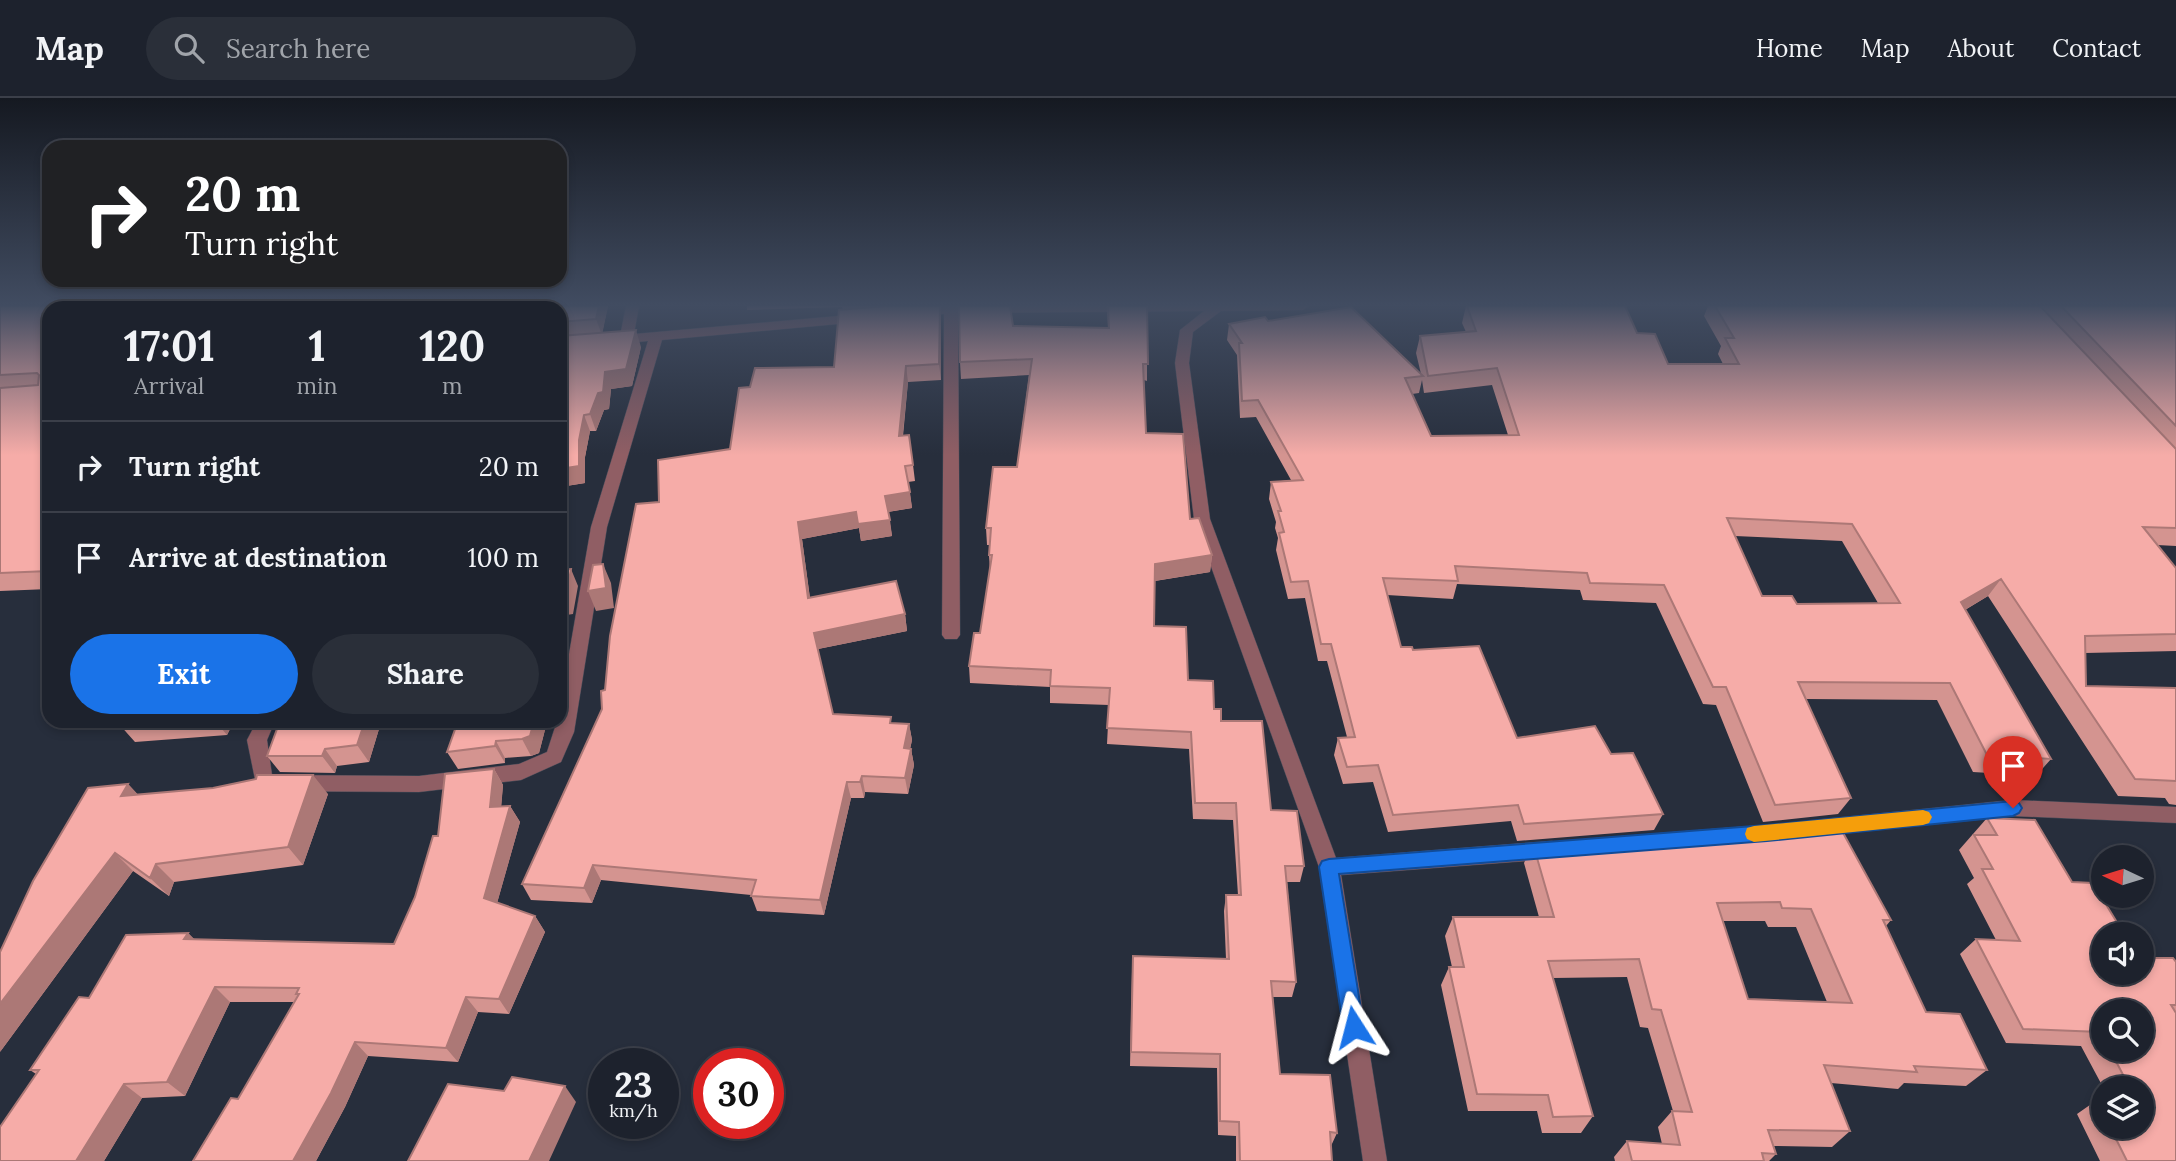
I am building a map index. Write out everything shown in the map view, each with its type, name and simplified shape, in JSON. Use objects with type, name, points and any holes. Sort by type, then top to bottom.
[{"type":"street","points":[[567,720],[599,527],[650,356]]},
{"type":"street","points":[[951,356],[951,635]]},
{"type":"street","points":[[1183,356],[1202,519],[1329,867],[1375,1161]]},
{"type":"street","points":[[263,728],[257,740],[264,783],[419,784],[521,772],[554,757],[566,728]]},
{"type":"street","points":[[1794,830],[2013,808],[2176,815]]},
{"type":"street","points":[[1329,867],[1575,848]]},
{"type":"building","points":[[0,356],[42,356],[42,571],[0,573],[0,388],[38,385],[39,375],[0,375]]},
{"type":"building","points":[[567,356],[629,356],[626,369],[605,372],[603,392],[598,393],[590,414],[584,415],[579,440],[579,466],[567,468]]},
{"type":"building","points":[[835,356],[939,356],[939,364],[906,366],[899,436],[909,435],[913,465],[905,466],[910,492],[885,496],[890,520],[858,524],[856,512],[798,522],[808,598],[896,581],[905,614],[814,633],[833,714],[891,717],[890,723],[909,724],[904,748],[911,749],[905,778],[862,776],[860,782],[847,782],[820,900],[751,896],[756,880],[593,865],[584,888],[522,884],[602,709],[601,691],[605,690],[610,636],[636,504],[659,502],[658,460],[730,449],[739,388],[750,387],[755,368],[834,367]]},
{"type":"building","points":[[960,356],[1148,356],[1148,364],[1143,364],[1146,433],[1183,434],[1190,519],[1199,518],[1212,555],[1155,564],[1154,626],[1186,627],[1188,680],[1213,681],[1214,709],[1221,709],[1221,721],[1262,721],[1271,810],[1297,811],[1304,866],[1285,866],[1296,982],[1271,981],[1280,1074],[1330,1075],[1337,1133],[1330,1132],[1332,1161],[1240,1161],[1239,1122],[1220,1121],[1220,1054],[1131,1052],[1133,956],[1229,959],[1226,895],[1241,895],[1236,803],[1195,803],[1191,732],[1107,728],[1110,688],[1050,686],[1051,670],[969,666],[974,633],[980,633],[992,555],[989,555],[991,528],[986,528],[993,467],[1017,467],[1032,359],[960,362]]},
{"type":"building","points":[[1240,356],[1402,356],[1423,376],[1405,378],[1431,436],[1519,435],[1497,368],[1428,376],[1424,356],[1664,356],[1668,364],[1739,364],[1734,356],[2087,356],[2176,449],[2176,528],[2143,527],[2176,568],[2176,634],[2085,636],[2086,686],[2176,688],[2176,781],[2135,779],[2001,579],[1961,602],[2051,759],[1987,755],[1950,683],[1798,682],[1851,798],[1775,805],[1726,687],[1713,687],[1664,585],[1590,583],[1587,573],[1455,566],[1458,581],[1383,578],[1401,647],[1412,647],[1413,650],[1479,646],[1517,738],[1595,726],[1611,754],[1633,753],[1663,814],[1524,824],[1518,805],[1393,815],[1378,765],[1347,767],[1338,738],[1355,737],[1331,644],[1321,644],[1308,581],[1291,582],[1279,533],[1284,532],[1278,511],[1281,511],[1271,482],[1303,480],[1258,400],[1242,401]],"holes":[[[1727,518],[1852,524],[1900,603],[1797,604],[1792,596],[1762,596]]]},
{"type":"building","points":[[2109,356],[2176,356],[2176,426]]},
{"type":"building","points":[[603,564],[606,588],[588,591],[593,565]]},
{"type":"building","points":[[567,569],[571,569],[567,591]]},
{"type":"building","points":[[277,728],[363,728],[357,745],[325,749],[322,756],[267,756]]},
{"type":"building","points":[[456,728],[532,728],[530,736],[522,739],[496,741],[495,746],[447,752]]},
{"type":"building","points":[[494,769],[490,807],[510,806],[484,898],[535,916],[499,999],[466,997],[446,1048],[355,1042],[331,1093],[293,1161],[193,1161],[231,1098],[238,1099],[299,994],[296,994],[299,988],[215,987],[167,1082],[124,1084],[76,1161],[0,1161],[0,1127],[39,1070],[30,1070],[79,997],[89,998],[126,935],[188,933],[184,939],[394,944],[415,897],[433,836],[438,836],[445,774]]},
{"type":"building","points":[[257,775],[313,775],[288,847],[156,864],[150,878],[115,853],[0,1004],[0,952],[33,881],[88,788],[128,784],[121,796],[213,788],[256,779]]},
{"type":"building","points":[[1987,818],[2035,820],[2072,882],[2091,883],[2091,908],[2108,908],[2117,922],[2091,922],[2091,985],[2154,985],[2154,958],[2173,958],[2176,962],[2176,1005],[2171,1005],[2176,1013],[2176,1161],[2127,1161],[2116,1139],[2154,1139],[2154,1076],[2124,1076],[2116,1062],[2154,1062],[2154,999],[2091,999],[2091,1032],[2023,1029],[1976,939],[2020,941],[1982,869],[1993,869],[1974,835],[1997,835]]},
{"type":"building","points":[[1836,820],[1891,920],[1883,920],[1926,1012],[1960,1014],[1987,1070],[1914,1066],[1917,1072],[1824,1065],[1850,1131],[1768,1130],[1776,1154],[1762,1153],[1764,1161],[1632,1161],[1627,1141],[1680,1145],[1672,1111],[1692,1112],[1661,1010],[1652,1009],[1639,959],[1548,961],[1593,1116],[1553,1117],[1548,1095],[1477,1094],[1449,967],[1464,967],[1453,917],[1554,917],[1533,844]],"holes":[[[1780,902],[1782,908],[1811,909],[1852,1003],[1748,999],[1717,903]]]},
{"type":"building","points":[[512,1077],[565,1086],[529,1161],[408,1161],[448,1084],[504,1091]]},
{"type":"slow traffic","points":[[1754,834],[1923,817]]},
{"type":"route","points":[[1354,1027],[1329,867],[1767,833],[2013,808]]}]
